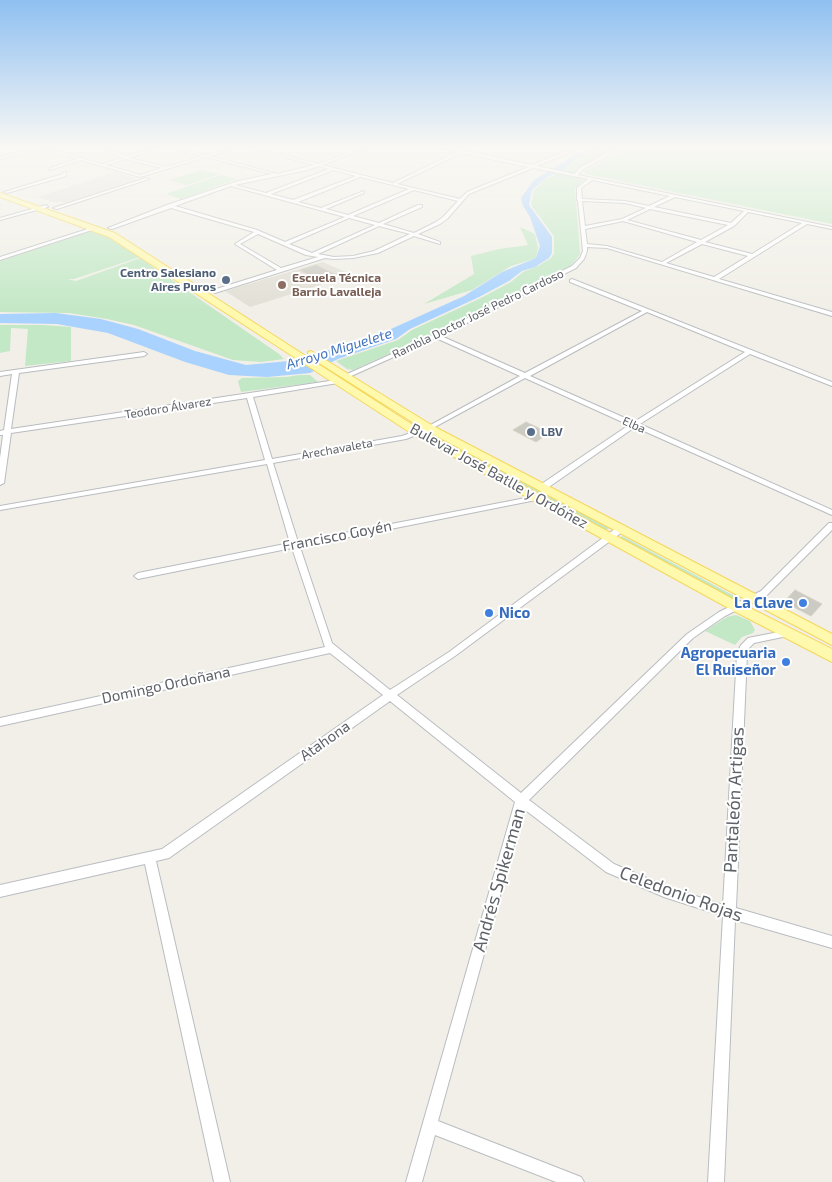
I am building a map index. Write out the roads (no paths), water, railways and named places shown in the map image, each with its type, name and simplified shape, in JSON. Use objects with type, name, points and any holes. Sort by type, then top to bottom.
[{"type":"main road","name":"Bulevar José Batlle y Ordóñez","points":[[34,203],[110,228],[215,291],[307,352],[327,370]]},
{"type":"main road","name":"Bulevar José Batlle y Ordóñez","points":[[46,207],[96,228],[129,245],[295,355],[327,370],[536,498],[737,607],[832,656]]},
{"type":"main road","name":"Bulevar José Batlle y Ordóñez","points":[[424,431],[543,487],[832,640]]},
{"type":"street","points":[[0,219],[59,203]]},
{"type":"street","points":[[110,228],[177,203]]},
{"type":"street","points":[[299,203],[414,234],[438,243]]},
{"type":"street","points":[[322,209],[336,203]]},
{"type":"street","points":[[285,244],[379,203]]},
{"type":"street","points":[[169,206],[198,213],[255,234],[266,235],[312,255],[323,257],[368,254],[445,218],[459,203]]},
{"type":"street","name":"Rambla Doctor José Pedro Cardoso","points":[[342,379],[436,336],[567,272],[582,259],[585,251],[579,203]]},
{"type":"street","points":[[629,203],[732,225]]},
{"type":"street","points":[[583,228],[623,220],[660,203]]},
{"type":"street","points":[[707,203],[832,228]]},
{"type":"street","points":[[312,255],[420,206]]},
{"type":"street","points":[[663,264],[732,225],[747,212]]},
{"type":"street","points":[[623,220],[752,256]]},
{"type":"street","points":[[715,279],[806,223]]},
{"type":"street","points":[[0,259],[96,228]]},
{"type":"street","points":[[255,234],[237,244],[282,271]]},
{"type":"street","points":[[584,245],[607,247],[832,314]]},
{"type":"street","points":[[215,291],[323,257]]},
{"type":"street","points":[[567,272],[575,278],[567,282]]},
{"type":"street","points":[[177,277],[188,274]]},
{"type":"street","points":[[550,280],[567,282],[647,310],[832,384]]},
{"type":"street","name":"Arechavaleta","points":[[0,508],[404,438],[424,431],[647,310]]},
{"type":"street","name":"Elba","points":[[436,336],[832,513]]},
{"type":"street","points":[[543,487],[634,425],[750,351]]},
{"type":"street","points":[[0,374],[144,354]]},
{"type":"street","points":[[0,482],[4,433],[16,371]]},
{"type":"street","name":"Teodoro Álvarez","points":[[4,433],[342,379]]},
{"type":"street","points":[[249,395],[295,545],[328,644],[332,649]]},
{"type":"street","name":"Francisco Goyén","points":[[138,576],[536,498]]},
{"type":"street","points":[[737,607],[764,592],[832,525]]},
{"type":"street","name":"Atahona","points":[[0,892],[165,854],[390,695],[452,654],[622,528]]},
{"type":"street","name":"Andrés Spikerman","points":[[414,1182],[521,800],[690,636],[705,624],[737,607]]},
{"type":"street","name":"Pantaleón Artigas","points":[[716,1182],[742,653],[744,647],[751,640],[769,635],[790,633]]},
{"type":"street","name":"Celedonio Rojas","points":[[332,649],[521,800],[610,868],[664,891],[728,912],[832,942]]},
{"type":"street","name":"Domingo Ordoñana","points":[[0,722],[332,649]]},
{"type":"street","points":[[150,858],[222,1182]]},
{"type":"street","points":[[429,1125],[576,1182]]},
{"type":"water","name":"Arroyo Miguelete","points":[[522,203],[529,203],[552,237],[552,253],[549,258],[535,267],[522,271],[509,281],[479,297],[410,329],[396,339],[338,359],[310,373],[267,377],[229,375],[185,362],[108,333],[57,324],[0,323],[0,314],[56,313],[101,319],[138,329],[195,351],[246,365],[289,361],[355,343],[380,334],[464,296],[502,272],[536,258],[540,246],[530,217]]},
{"type":"place","name":"Centro Salesiano Aires Puros","points":[[226,280]]},
{"type":"place","name":"Escuela Técnica Barrio Lavalleja","points":[[282,285]]},
{"type":"place","name":"LBV","points":[[531,432]]},
{"type":"place","name":"La Clave","points":[[803,603]]},
{"type":"place","name":"Nico","points":[[489,613]]},
{"type":"place","name":"Agropecuaria El Ruiseñor","points":[[786,662]]}]
